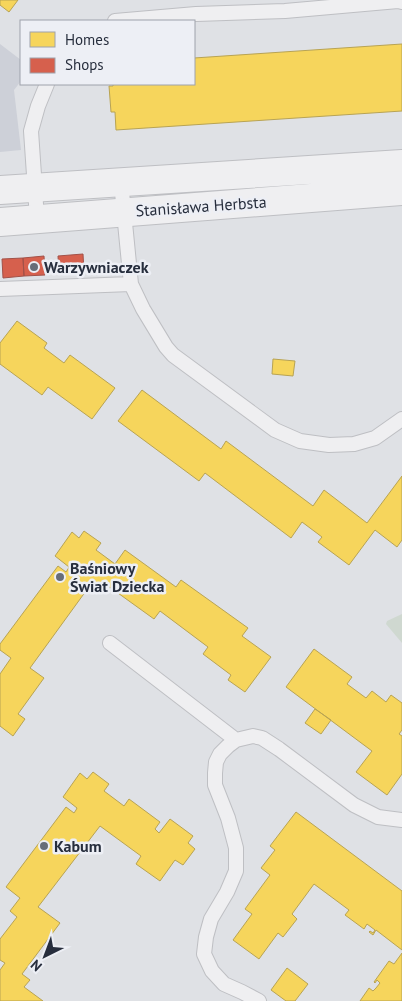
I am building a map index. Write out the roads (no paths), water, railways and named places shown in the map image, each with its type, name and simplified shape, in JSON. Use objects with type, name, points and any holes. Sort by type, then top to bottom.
[{"type":"street","name":"Stanisława Herbsta","points":[[0,190],[402,164]]},
{"type":"street","name":"Stanisława Herbsta","points":[[0,222],[402,191]]},
{"type":"lane","points":[[127,20],[402,2]]},
{"type":"lane","points":[[37,219],[31,132],[38,106],[48,85]]},
{"type":"lane","points":[[121,182],[131,284],[143,309],[173,355],[275,430],[300,440],[329,444],[354,444],[375,438],[402,419]]},
{"type":"lane","points":[[0,289],[131,284]]},
{"type":"lane","points":[[110,643],[236,740]]},
{"type":"lane","points":[[259,1001],[224,984],[212,971],[204,954],[211,919],[227,892],[236,871],[236,848],[228,818],[215,785],[216,762],[220,754],[236,740],[253,736],[262,738],[354,805],[378,817],[402,820]]},
{"type":"place","name":"Warzywniaczek","points":[[34,267]]},
{"type":"place","name":"Baśniowy Świat Dziecka","points":[[60,577]]},
{"type":"place","name":"Kabum","points":[[44,846]]}]
